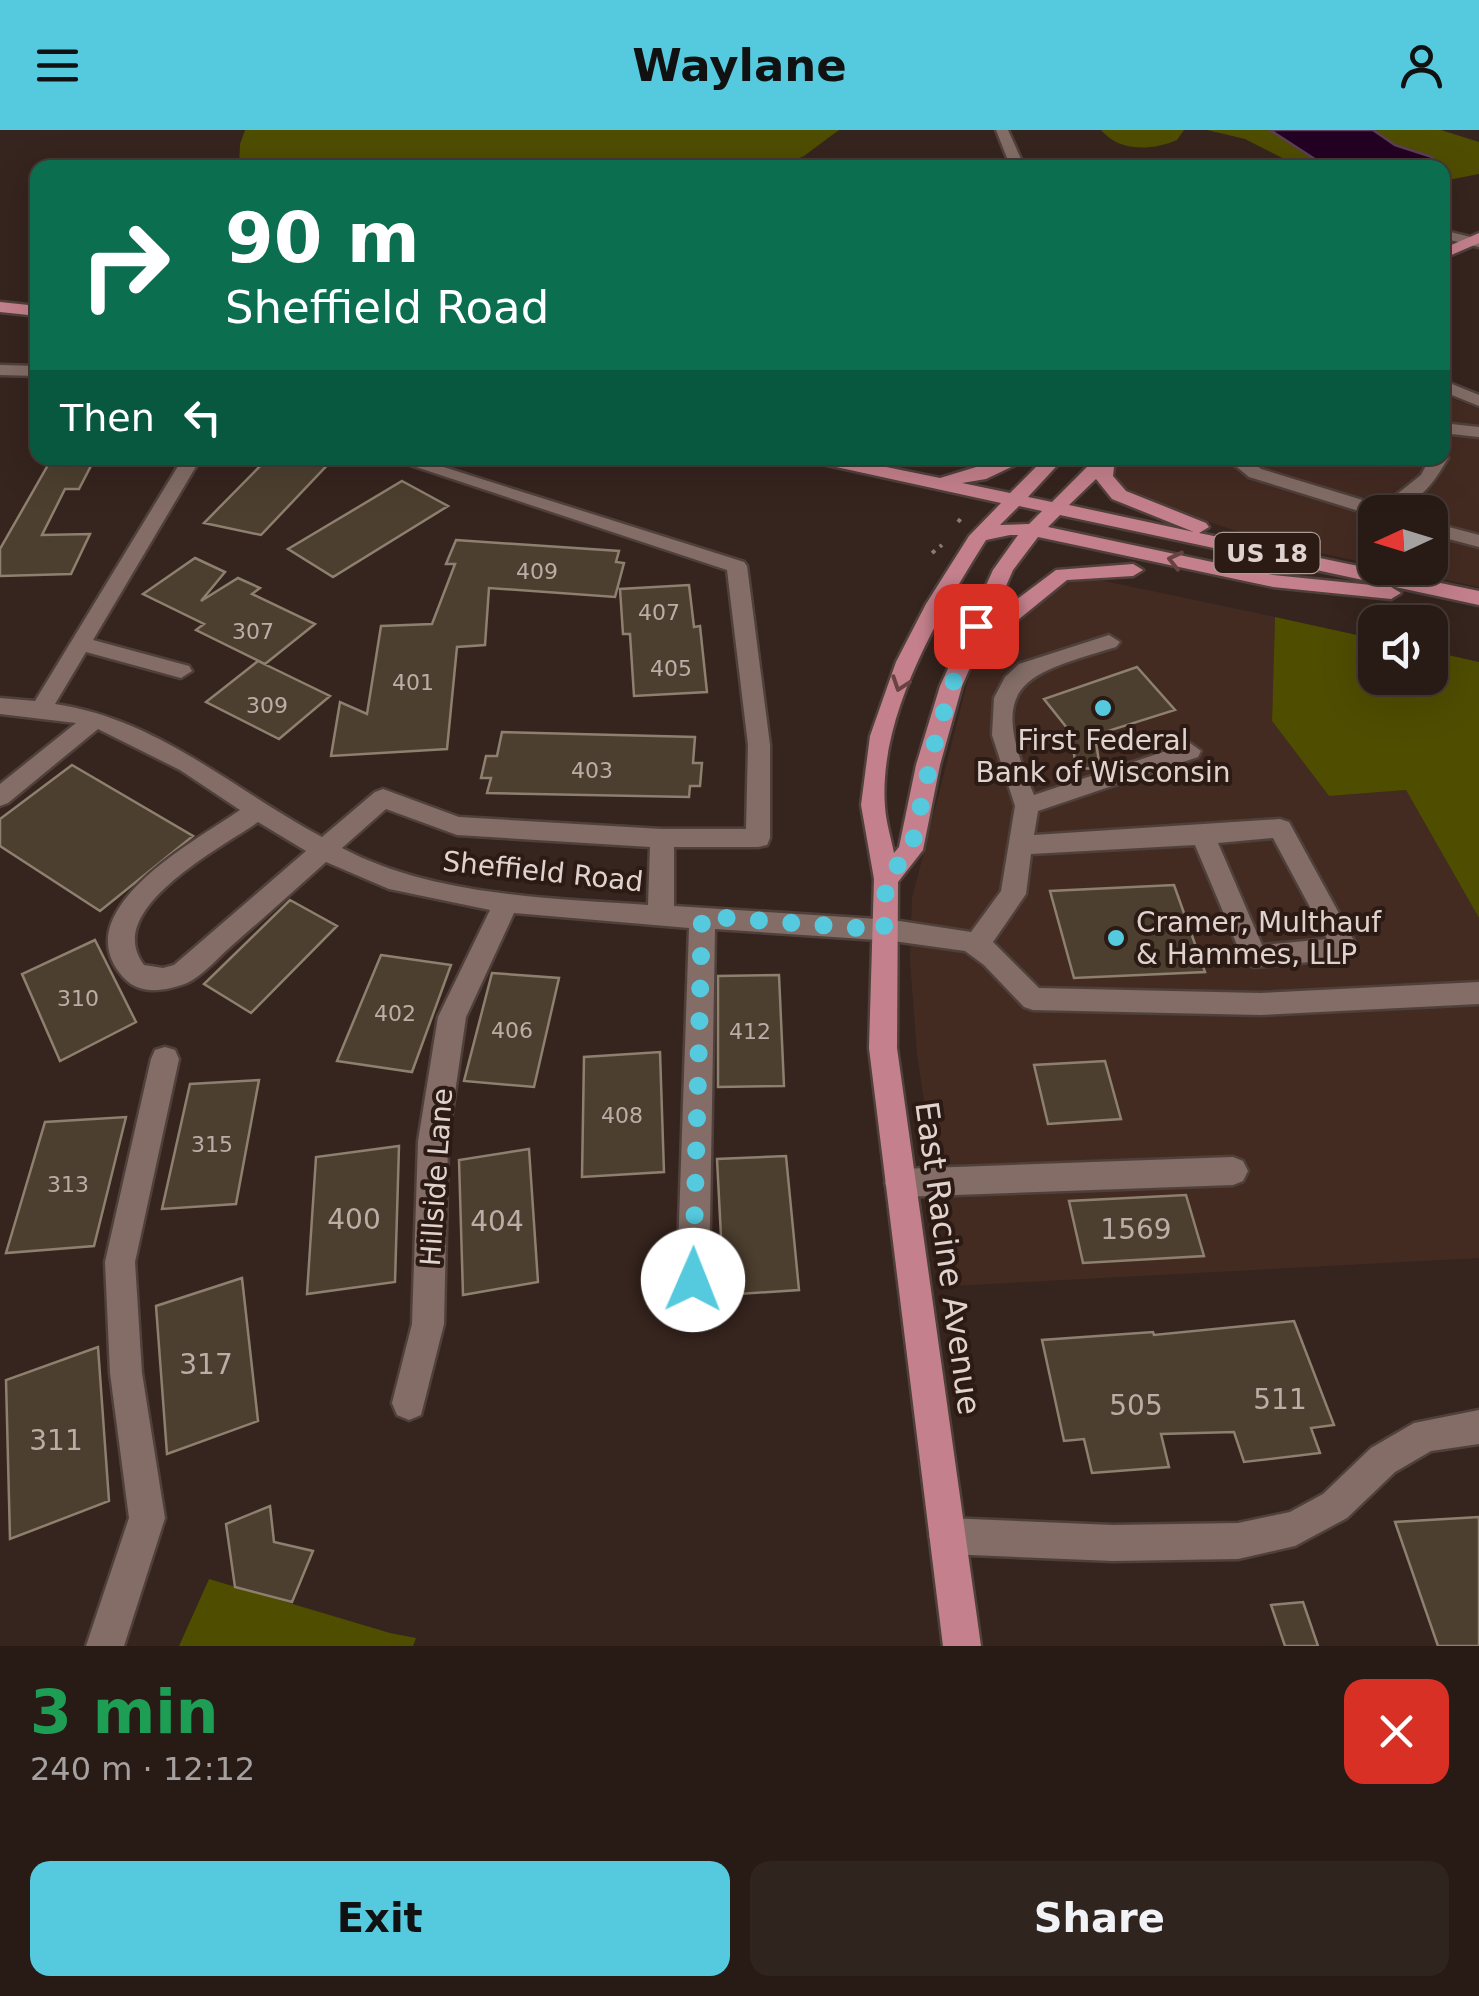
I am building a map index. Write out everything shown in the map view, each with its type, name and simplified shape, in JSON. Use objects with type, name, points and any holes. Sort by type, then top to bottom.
[{"type":"main road","points":[[1450,252],[1476,241]]},
{"type":"main road","points":[[0,306],[30,310]]},
{"type":"main road","name":"US 18","points":[[852,465],[1479,599]]},
{"type":"main road","points":[[916,478],[966,478],[1001,465]]},
{"type":"main road","name":"East Racine Avenue","points":[[962,1646],[883,1048],[886,879],[873,806],[881,736],[907,662],[941,596],[979,536],[1048,465]]},
{"type":"main road","points":[[886,879],[911,850],[928,764],[962,654],[1027,537],[1099,465]]},
{"type":"main road","points":[[1105,465],[1104,477],[1118,495],[1260,552]]},
{"type":"main road","points":[[996,517],[1028,518],[1054,508]]},
{"type":"main road","points":[[979,536],[1010,529],[1027,537],[1272,582],[1479,599]]},
{"type":"main road","points":[[962,654],[1046,584],[1064,574],[1133,570]]},
{"type":"street","points":[[1002,130],[1015,160]]},
{"type":"street","points":[[1450,236],[1476,241]]},
{"type":"street","points":[[0,370],[30,370]]},
{"type":"street","points":[[1450,389],[1479,401]]},
{"type":"street","points":[[1450,429],[1479,432]]},
{"type":"street","points":[[40,710],[188,465]]},
{"type":"street","points":[[256,812],[156,882],[136,902],[122,938],[134,976],[148,982],[166,981],[183,973],[383,798],[457,826],[662,838],[758,838],[759,745],[737,566],[420,465]]},
{"type":"street","points":[[1244,465],[1255,473],[1358,504]]},
{"type":"street","points":[[1406,495],[1428,478],[1435,465]]},
{"type":"street","points":[[1448,531],[1477,536]]},
{"type":"street","points":[[1109,642],[1026,669],[1002,702],[1007,760],[1027,806],[1013,894],[976,944],[1033,999],[1260,1004],[1479,993]]},
{"type":"street","points":[[83,644],[181,672]]},
{"type":"street","name":"Sheffield Road","points":[[0,706],[94,720],[153,745],[322,850],[396,882],[506,902],[884,930],[976,944]]},
{"type":"street","points":[[0,797],[94,720]]},
{"type":"street","points":[[1027,806],[1190,752]]},
{"type":"street","points":[[1020,845],[1280,828],[1345,948],[1254,956],[1203,835]]},
{"type":"street","points":[[660,913],[662,838]]},
{"type":"street","name":"Hillside Lane","points":[[408,1402],[428,1324],[433,1141],[452,1017],[506,902]]},
{"type":"street","points":[[693,1280],[702,916]]},
{"type":"street","points":[[105,1646],[147,1518],[126,1374],[120,1262],[165,1059]]},
{"type":"street","points":[[900,1183],[1232,1170]]},
{"type":"street","points":[[947,1536],[1113,1543],[1238,1541],[1295,1528],[1335,1506],[1383,1460],[1426,1435],[1479,1427]]},
{"type":"path","points":[[932,553],[942,545]]},
{"type":"shaded area","points":[[245,130],[839,130],[795,160],[239,160]]},
{"type":"shaded area","points":[[1101,130],[1184,130],[1177,140],[1136,147],[1117,142]]},
{"type":"shaded area","points":[[1207,130],[1441,130],[1479,142],[1479,174],[1450,180],[1450,160],[1286,160],[1245,139]]},
{"type":"shaded area","points":[[1270,130],[1373,130],[1395,145],[1433,160],[1316,160]]},
{"type":"shaded area","points":[[1450,398],[1479,409],[1479,587],[1448,581],[1448,495],[1358,495],[1358,561],[1270,542],[1138,499],[1125,489],[1113,469],[1116,465],[1450,465]]},
{"type":"shaded area","points":[[1090,578],[1275,617],[1272,721],[1329,796],[1406,790],[1479,918],[1479,1258],[952,1286],[917,1054],[910,961],[912,898],[971,668],[1054,587]]},
{"type":"shaded area","points":[[1275,617],[1358,635],[1358,695],[1448,695],[1448,655],[1479,662],[1479,918],[1406,790],[1329,796],[1272,721]]},
{"type":"shaded area","points":[[209,1579],[416,1638],[413,1646],[179,1646]]},
{"type":"building","points":[[48,465],[91,465],[79,489],[65,489],[42,535],[90,534],[71,574],[0,576],[0,549]]},
{"type":"building","points":[[261,465],[327,465],[261,535],[204,523]]},
{"type":"building","points":[[402,481],[448,506],[333,577],[288,549]]},
{"type":"building","points":[[456,540],[619,551],[616,562],[624,563],[615,597],[489,588],[485,645],[457,647],[447,749],[331,756],[340,702],[367,714],[381,626],[432,624],[455,564],[446,564]]},
{"type":"building","points":[[195,558],[225,572],[201,601],[238,578],[260,588],[252,594],[315,624],[265,664],[196,630],[204,624],[143,594]]},
{"type":"building","points":[[689,585],[694,627],[700,626],[707,692],[634,696],[630,634],[623,634],[620,589]]},
{"type":"building","points":[[258,661],[330,696],[279,739],[206,702]]},
{"type":"building","points":[[1137,667],[1175,710],[1095,735],[1100,769],[1076,768],[1071,733],[1044,699]]},
{"type":"building","points":[[502,732],[695,737],[693,763],[702,763],[700,786],[690,786],[689,797],[487,793],[491,778],[481,778],[486,756],[497,756]]},
{"type":"building","points":[[72,765],[193,836],[100,911],[0,846],[0,819]]},
{"type":"building","points":[[1174,885],[1205,972],[1074,978],[1050,891]]},
{"type":"building","points":[[290,900],[337,926],[251,1013],[204,984]]},
{"type":"building","points":[[95,940],[136,1022],[60,1061],[22,974]]},
{"type":"building","points":[[381,955],[451,965],[412,1072],[337,1061]]},
{"type":"building","points":[[492,973],[559,978],[534,1087],[464,1081]]},
{"type":"building","points":[[779,975],[784,1086],[718,1087],[718,976]]},
{"type":"building","points":[[660,1052],[664,1172],[582,1177],[584,1057]]},
{"type":"building","points":[[1105,1061],[1121,1119],[1048,1124],[1034,1065]]},
{"type":"building","points":[[259,1080],[236,1204],[162,1209],[190,1084]]},
{"type":"building","points":[[126,1117],[94,1246],[6,1253],[45,1122]]},
{"type":"building","points":[[399,1146],[395,1282],[307,1294],[316,1157]]},
{"type":"building","points":[[529,1149],[538,1282],[463,1295],[459,1160]]},
{"type":"building","points":[[786,1156],[799,1290],[724,1295],[717,1159]]},
{"type":"building","points":[[1186,1195],[1204,1256],[1083,1263],[1069,1201]]},
{"type":"building","points":[[242,1278],[258,1421],[167,1454],[156,1306]]},
{"type":"building","points":[[1294,1321],[1334,1425],[1311,1428],[1320,1453],[1244,1462],[1234,1432],[1161,1434],[1169,1467],[1092,1473],[1084,1439],[1064,1441],[1042,1340],[1153,1332],[1154,1335]]},
{"type":"building","points":[[98,1347],[109,1501],[10,1539],[6,1380]]},
{"type":"building","points":[[270,1506],[274,1542],[313,1551],[292,1602],[235,1587],[226,1524]]},
{"type":"building","points":[[1479,1517],[1479,1646],[1438,1646],[1395,1522]]},
{"type":"building","points":[[1303,1602],[1318,1646],[1285,1646],[1271,1605]]},
{"type":"place","name":"First Federal Bank of Wisconsin","points":[[1103,708]]},
{"type":"place","name":"Cramer, Multhauf & Hammes, LLP","points":[[1116,938]]},
{"type":"route","points":[[693,1280],[702,916],[884,930],[886,879],[911,850],[928,764],[962,654],[976,626]]}]
